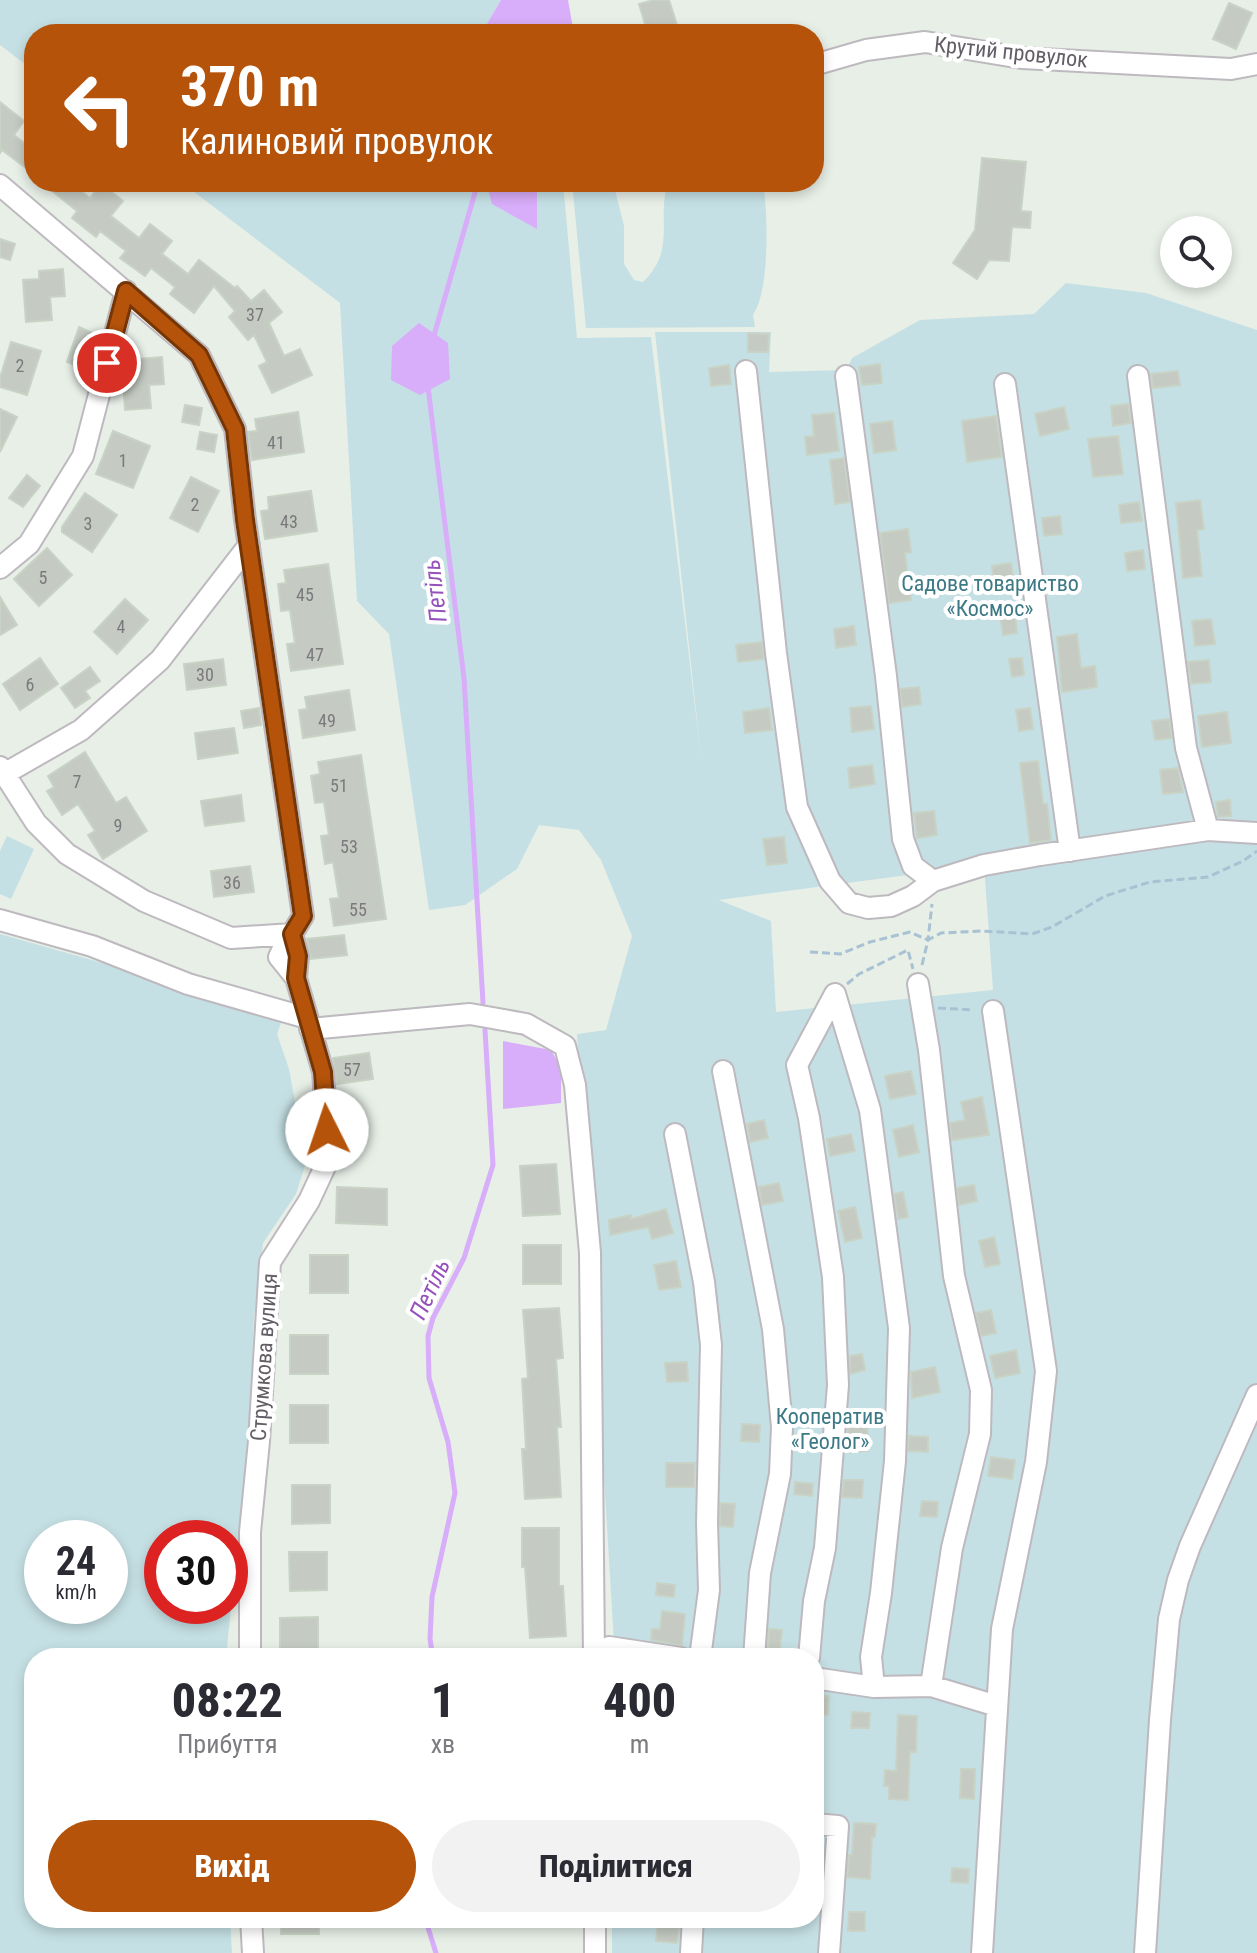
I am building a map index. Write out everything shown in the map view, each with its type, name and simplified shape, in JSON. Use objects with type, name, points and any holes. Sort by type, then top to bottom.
[{"type":"street","name":"Крутий провулок","points":[[824,62],[866,50],[925,42],[1022,58],[1231,69],[1257,64]]},
{"type":"street","name":"Струмкова вулиця","points":[[0,185],[199,355],[235,429],[303,916],[291,934],[298,956],[296,978],[323,1072],[329,1158],[309,1201],[270,1262],[250,1532],[250,1648]]},
{"type":"street","points":[[0,568],[29,544],[83,456],[126,291]]},
{"type":"street","points":[[746,371],[776,653],[797,807],[830,881],[849,903],[868,908],[891,906],[913,896],[933,881],[984,865],[1070,851],[1208,830],[1255,839],[1257,812]]},
{"type":"street","points":[[846,376],[886,676],[903,839],[913,866],[933,881]]},
{"type":"street","points":[[1138,376],[1186,748],[1208,830]]},
{"type":"street","points":[[1005,384],[1070,851]]},
{"type":"street","points":[[249,545],[160,660],[81,730],[2,770],[36,823],[67,854],[144,901],[231,938],[291,934]]},
{"type":"street","points":[[0,920],[92,946],[188,984],[309,1023],[470,1014],[526,1024],[565,1046],[575,1085],[590,1253],[601,1648]]},
{"type":"street","points":[[918,984],[929,1050],[954,1276],[981,1390],[980,1434],[952,1548],[931,1686]]},
{"type":"street","points":[[810,1648],[814,1601],[825,1548],[838,1385],[833,1277],[809,1118],[797,1065],[835,994],[870,1110],[899,1328],[895,1461],[871,1657],[874,1687]]},
{"type":"street","points":[[982,1953],[1002,1629],[1036,1462],[1046,1371],[993,1011]]},
{"type":"street","points":[[723,1071],[773,1329],[782,1427],[780,1474],[760,1573],[755,1648]]},
{"type":"street","points":[[675,1134],[704,1282],[711,1345],[707,1523],[709,1590],[701,1648]]},
{"type":"street","points":[[1145,1953],[1169,1619],[1190,1546],[1257,1395]]},
{"type":"street","points":[[824,1680],[874,1687],[931,1686],[997,1706]]},
{"type":"street","points":[[824,1825],[838,1826],[829,1953]]},
{"type":"street","points":[[252,1928],[253,1953]]},
{"type":"street","points":[[595,1928],[595,1953]]},
{"type":"street","points":[[691,1953],[692,1928]]},
{"type":"path","points":[[928,940],[941,933],[982,931],[1032,934],[1052,927],[1105,896],[1150,882],[1208,877],[1243,861],[1255,839]]},
{"type":"path","points":[[918,984],[928,940],[933,881]]},
{"type":"path","points":[[810,952],[840,954],[870,942],[910,932],[928,940]]},
{"type":"green space","points":[[0,0],[501,0],[487,24],[24,24],[24,63],[0,45]]},
{"type":"green space","points":[[194,192],[564,192],[577,338],[651,337],[701,757],[655,332],[771,332],[769,372],[847,370],[852,358],[920,320],[1034,314],[1066,283],[1146,293],[1257,330],[1257,1953],[612,1953],[612,1928],[824,1928],[824,1648],[614,1648],[577,1034],[606,1030],[632,936],[601,860],[579,830],[539,825],[517,869],[465,905],[429,910],[389,634],[357,601],[340,303]],"holes":[[[984,865],[993,990],[776,1012],[771,921],[719,900]]]},
{"type":"green space","points":[[573,192],[616,192],[624,226],[624,264],[634,280],[643,282],[660,258],[666,192],[764,192],[765,270],[759,304],[753,315],[755,327],[586,328]]},
{"type":"green space","points":[[7,836],[34,849],[11,899],[0,894],[0,851]]},
{"type":"green space","points":[[0,934],[282,1020],[277,1034],[289,1069],[306,1162],[296,1194],[263,1243],[254,1316],[250,1416],[240,1520],[144,1520],[144,1624],[229,1624],[227,1648],[24,1648],[24,1928],[231,1928],[232,1953],[0,1953]]},
{"type":"shaded area","points":[[501,0],[568,0],[572,24],[487,24]]},
{"type":"shaded area","points":[[489,192],[537,192],[537,229],[492,204]]},
{"type":"shaded area","points":[[419,323],[448,343],[450,379],[420,395],[391,380],[392,346]]},
{"type":"shaded area","points":[[503,1041],[551,1050],[561,1068],[561,1103],[503,1109]]},
{"type":"building","points":[[669,0],[677,24],[645,24],[639,4]]},
{"type":"building","points":[[1229,3],[1252,13],[1236,49],[1213,39]]},
{"type":"building","points":[[0,102],[24,121],[14,135],[24,143],[24,166],[2,150],[0,153]]},
{"type":"building","points":[[982,158],[1026,162],[1021,211],[1031,212],[1030,228],[1012,227],[1009,261],[989,260],[977,279],[953,263],[975,230]]},
{"type":"building","points":[[53,192],[82,192],[90,198],[95,192],[111,192],[123,201],[111,216],[139,238],[150,224],[172,241],[162,254],[188,274],[199,260],[235,288],[237,286],[251,301],[264,290],[282,312],[269,323],[284,356],[300,349],[312,375],[272,393],[259,366],[267,362],[254,335],[248,340],[229,317],[235,311],[214,286],[194,313],[170,294],[175,287],[151,268],[145,276],[120,258],[126,251],[100,231],[96,237],[72,218],[77,211]]},
{"type":"building","points":[[0,239],[15,244],[10,260],[0,257]]},
{"type":"building","points":[[63,269],[65,296],[50,297],[52,320],[26,322],[23,280],[39,279],[39,271]]},
{"type":"building","points":[[79,327],[95,334],[83,369],[67,362]]},
{"type":"building","points":[[748,333],[769,334],[768,352],[748,352]]},
{"type":"building","points":[[11,342],[41,351],[27,395],[0,387]]},
{"type":"building","points":[[162,357],[164,384],[149,385],[151,408],[125,410],[122,368],[138,367],[138,359]]},
{"type":"building","points":[[880,364],[882,383],[862,385],[859,367]]},
{"type":"building","points":[[729,365],[731,384],[711,386],[709,368]]},
{"type":"building","points":[[1178,371],[1180,385],[1153,388],[1151,374]]},
{"type":"building","points":[[1128,404],[1131,423],[1113,426],[1111,406]]},
{"type":"building","points":[[185,405],[202,408],[199,425],[182,422]]},
{"type":"building","points":[[1064,407],[1069,429],[1040,436],[1035,414]]},
{"type":"building","points":[[0,409],[17,417],[0,452]]},
{"type":"building","points":[[298,412],[304,452],[252,460],[248,432],[257,431],[255,419]]},
{"type":"building","points":[[834,413],[839,451],[807,455],[805,437],[814,436],[812,415]]},
{"type":"building","points":[[996,416],[1002,457],[967,462],[962,421]]},
{"type":"building","points":[[892,421],[896,450],[874,453],[870,424]]},
{"type":"building","points":[[113,431],[150,446],[133,488],[96,474]]},
{"type":"building","points":[[200,432],[217,435],[214,452],[197,449]]},
{"type":"building","points":[[1118,436],[1123,474],[1093,477],[1088,439]]},
{"type":"building","points":[[844,458],[850,502],[835,504],[830,460]]},
{"type":"building","points":[[27,475],[40,486],[23,507],[9,498]]},
{"type":"building","points":[[191,477],[219,491],[198,532],[170,518]]},
{"type":"building","points":[[311,491],[317,531],[265,539],[261,511],[269,510],[268,497]]},
{"type":"building","points":[[85,493],[117,515],[92,552],[62,532],[62,527]]},
{"type":"building","points":[[1200,500],[1204,529],[1197,530],[1202,576],[1183,578],[1176,503]]},
{"type":"building","points":[[1139,502],[1142,521],[1121,523],[1119,505]]},
{"type":"building","points":[[1060,516],[1062,534],[1044,536],[1042,518]]},
{"type":"building","points":[[908,529],[911,552],[905,553],[911,600],[889,603],[880,533]]},
{"type":"building","points":[[47,548],[72,575],[39,606],[14,579]]},
{"type":"building","points":[[1143,550],[1145,569],[1127,571],[1125,553]]},
{"type":"building","points":[[1011,563],[1014,585],[995,587],[992,566]]},
{"type":"building","points":[[328,564],[343,664],[291,671],[287,644],[295,643],[290,610],[281,611],[278,584],[286,583],[284,570]]},
{"type":"building","points":[[0,597],[17,625],[0,635]]},
{"type":"building","points":[[125,599],[148,620],[117,654],[94,632]]},
{"type":"building","points":[[1015,613],[1017,633],[1003,635],[1000,615]]},
{"type":"building","points":[[1211,619],[1215,644],[1195,646],[1192,621]]},
{"type":"building","points":[[854,626],[856,645],[836,648],[834,629]]},
{"type":"building","points":[[1077,634],[1081,668],[1095,666],[1097,687],[1062,692],[1057,637]]},
{"type":"building","points":[[762,642],[764,659],[738,662],[736,645]]},
{"type":"building","points":[[40,658],[58,684],[20,710],[3,684]]},
{"type":"building","points":[[1022,658],[1024,675],[1012,677],[1009,659]]},
{"type":"building","points":[[223,659],[226,685],[187,690],[184,664]]},
{"type":"building","points":[[1209,660],[1211,682],[1191,684],[1188,662]]},
{"type":"building","points":[[90,667],[100,681],[85,691],[90,698],[75,708],[61,688]]},
{"type":"building","points":[[919,687],[921,704],[902,707],[900,689]]},
{"type":"building","points":[[349,690],[355,730],[303,738],[299,710],[307,709],[305,697]]},
{"type":"building","points":[[871,706],[874,729],[852,732],[850,708]]},
{"type":"building","points":[[259,708],[261,725],[244,728],[241,711]]},
{"type":"building","points":[[769,708],[772,730],[745,733],[743,712]]},
{"type":"building","points":[[1030,708],[1033,729],[1019,731],[1016,710]]},
{"type":"building","points":[[1227,712],[1231,743],[1202,747],[1198,716]]},
{"type":"building","points":[[1169,719],[1172,738],[1155,740],[1152,721]]},
{"type":"building","points":[[234,728],[238,753],[198,759],[195,733]]},
{"type":"building","points":[[85,752],[116,803],[126,797],[147,831],[103,859],[88,835],[95,831],[78,804],[62,815],[47,791],[54,787],[48,776]]},
{"type":"building","points":[[361,755],[386,919],[334,926],[330,899],[339,898],[333,862],[325,864],[321,836],[329,835],[324,802],[315,803],[311,776],[320,774],[318,762]]},
{"type":"building","points":[[1038,761],[1051,840],[1030,843],[1020,763]]},
{"type":"building","points":[[872,765],[875,784],[850,788],[848,768]]},
{"type":"building","points":[[1178,768],[1183,792],[1163,794],[1160,770]]},
{"type":"building","points":[[241,795],[244,821],[205,826],[201,801]]},
{"type":"building","points":[[1230,800],[1231,816],[1218,817],[1216,802]]},
{"type":"building","points":[[934,811],[937,835],[917,838],[914,813]]},
{"type":"building","points":[[784,837],[787,863],[767,865],[763,839]]},
{"type":"building","points":[[250,866],[254,892],[214,897],[211,871]]},
{"type":"building","points":[[344,935],[347,955],[311,959],[307,939]]},
{"type":"building","points":[[369,1053],[373,1079],[337,1084],[333,1058]]},
{"type":"building","points":[[911,1071],[916,1094],[890,1099],[885,1076]]},
{"type":"building","points":[[982,1097],[989,1135],[952,1140],[950,1123],[965,1120],[961,1102]]},
{"type":"building","points":[[764,1120],[768,1138],[750,1142],[747,1124]]},
{"type":"building","points":[[913,1125],[919,1152],[899,1157],[893,1130]]},
{"type":"building","points":[[851,1134],[855,1151],[830,1156],[827,1139]]},
{"type":"building","points":[[556,1164],[560,1214],[523,1216],[520,1166]]},
{"type":"building","points":[[779,1183],[783,1201],[762,1205],[759,1187]]},
{"type":"building","points":[[974,1185],[977,1201],[959,1205],[957,1188]]},
{"type":"building","points":[[337,1187],[387,1189],[387,1225],[336,1223]]},
{"type":"building","points":[[903,1192],[908,1217],[898,1219],[894,1194]]},
{"type":"building","points":[[855,1207],[862,1238],[845,1242],[838,1211]]},
{"type":"building","points":[[666,1209],[673,1233],[652,1239],[648,1227],[610,1235],[609,1220],[631,1215],[631,1219]]},
{"type":"building","points":[[994,1237],[1000,1264],[985,1267],[979,1241]]},
{"type":"building","points":[[523,1245],[561,1245],[561,1284],[523,1284]]},
{"type":"building","points":[[310,1255],[348,1255],[348,1293],[310,1293]]},
{"type":"building","points":[[676,1261],[681,1287],[659,1290],[654,1265]]},
{"type":"building","points":[[559,1308],[563,1358],[556,1359],[561,1427],[557,1427],[561,1497],[525,1499],[522,1379],[528,1378],[523,1310]]},
{"type":"building","points":[[991,1310],[996,1333],[981,1336],[976,1313]]},
{"type":"building","points":[[290,1335],[328,1335],[328,1374],[290,1374]]},
{"type":"building","points":[[1016,1350],[1020,1373],[995,1378],[990,1356]]},
{"type":"building","points":[[862,1354],[865,1370],[850,1374],[850,1356]]},
{"type":"building","points":[[687,1362],[688,1381],[667,1382],[665,1363]]},
{"type":"building","points":[[935,1367],[940,1392],[912,1398],[911,1372]]},
{"type":"building","points":[[290,1405],[328,1405],[328,1443],[290,1443]]},
{"type":"building","points":[[867,1411],[868,1451],[846,1452],[849,1412]]},
{"type":"building","points":[[742,1424],[760,1425],[759,1442],[741,1441]]},
{"type":"building","points":[[909,1436],[928,1437],[928,1452],[908,1451]]},
{"type":"building","points":[[991,1457],[1015,1460],[1012,1479],[988,1476]]},
{"type":"building","points":[[666,1463],[695,1463],[694,1487],[666,1487]]},
{"type":"building","points":[[844,1480],[863,1480],[862,1498],[842,1497]]},
{"type":"building","points":[[795,1482],[813,1484],[812,1496],[794,1494]]},
{"type":"building","points":[[292,1485],[330,1485],[330,1523],[292,1524]]},
{"type":"building","points":[[922,1501],[938,1502],[937,1517],[920,1516]]},
{"type":"building","points":[[720,1503],[735,1504],[733,1527],[720,1526]]},
{"type":"building","points":[[522,1528],[559,1528],[559,1586],[563,1586],[566,1636],[530,1638],[525,1567],[522,1567]]},
{"type":"building","points":[[289,1552],[327,1552],[327,1590],[290,1591]]},
{"type":"building","points":[[657,1583],[675,1585],[674,1597],[656,1595]]},
{"type":"building","points":[[662,1611],[685,1614],[682,1645],[651,1640],[652,1629],[660,1629]]},
{"type":"building","points":[[318,1617],[318,1648],[280,1648],[280,1618]]},
{"type":"building","points":[[769,1629],[782,1630],[780,1648],[768,1648]]},
{"type":"building","points":[[824,1696],[829,1696],[828,1715],[824,1715]]},
{"type":"building","points":[[852,1712],[870,1713],[869,1728],[851,1728]]},
{"type":"building","points":[[898,1715],[917,1716],[916,1752],[910,1752],[908,1800],[889,1799],[889,1786],[884,1786],[885,1770],[896,1771]]},
{"type":"building","points":[[961,1769],[975,1769],[974,1799],[960,1798]]},
{"type":"building","points":[[854,1823],[876,1824],[875,1837],[872,1837],[870,1879],[847,1877]]},
{"type":"building","points":[[952,1868],[969,1869],[968,1883],[951,1882]]},
{"type":"building","points":[[849,1912],[865,1912],[865,1931],[848,1931]]},
{"type":"building","points":[[281,1928],[319,1928],[319,1934],[281,1934]]},
{"type":"building","points":[[657,1928],[679,1928],[677,1943],[656,1941]]},
{"type":"waterway","name":"Петіль","points":[[433,339],[475,192]]},
{"type":"waterway","name":"Петіль","points":[[428,387],[464,678],[483,1003]]},
{"type":"waterway","name":"Петіль","points":[[431,1648],[432,1597],[455,1493],[448,1442],[429,1378],[428,1336],[433,1318],[464,1258],[493,1165],[485,1030]]},
{"type":"waterway","name":"Петіль","points":[[428,1928],[436,1953]]},
{"type":"route","points":[[107,363],[126,291],[199,355],[235,429],[245,520],[303,916],[292,934],[298,956],[296,978],[323,1072],[327,1130]]},
{"type":"park label","name":"Садове товариство «Космос»","points":[[990,596]]},
{"type":"park label","name":"Кооператив «Геолог»","points":[[830,1428]]}]
